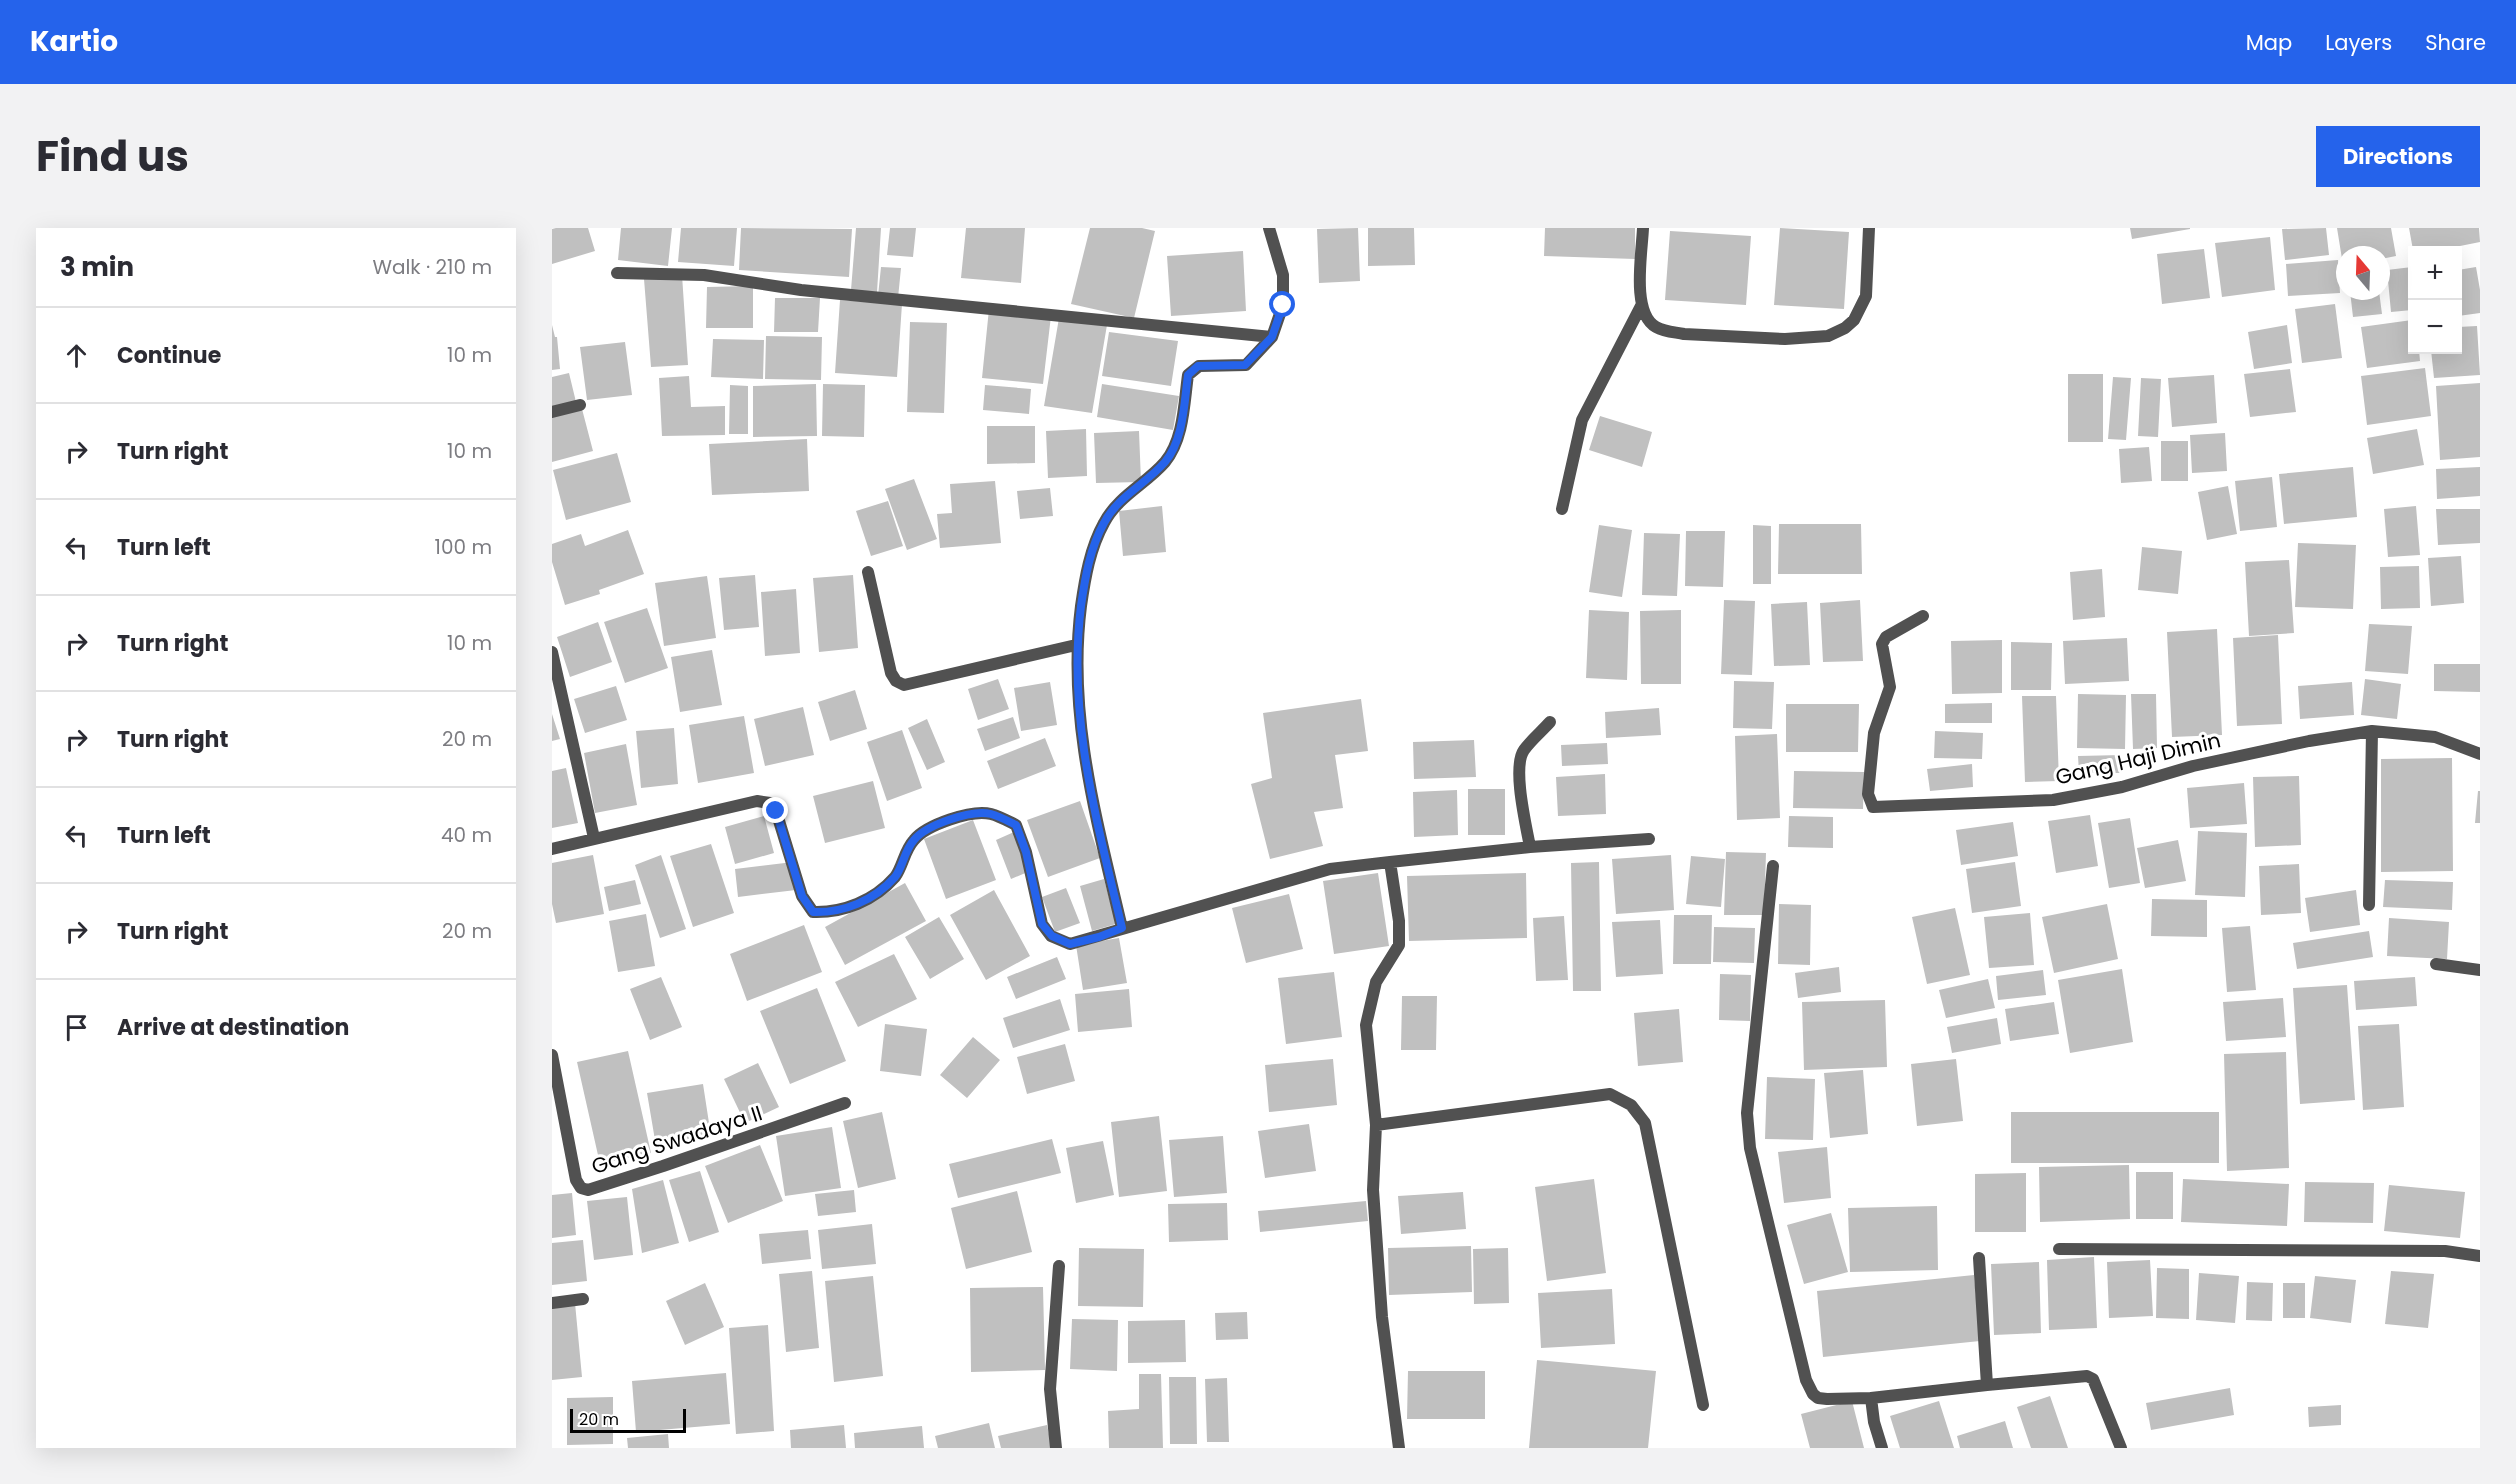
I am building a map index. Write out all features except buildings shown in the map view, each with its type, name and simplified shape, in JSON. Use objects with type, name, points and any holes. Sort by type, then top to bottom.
[{"type":"street","points":[[1122,928],[1092,799],[1077,703],[1076,645],[1085,573],[1104,523],[1118,503],[1165,462],[1173,449],[1182,423],[1188,375],[1198,366],[1245,365],[1272,337],[1283,305],[1283,275],[1269,228]]},
{"type":"street","points":[[1643,228],[1639,292],[1647,318],[1654,326],[1669,332],[1785,339],[1828,336],[1845,328],[1854,320],[1866,296],[1869,228]]},
{"type":"street","points":[[617,273],[704,275],[801,290],[1272,337]]},
{"type":"street","points":[[1562,509],[1582,420],[1642,304]]},
{"type":"street","points":[[552,412],[580,405]]},
{"type":"street","points":[[868,572],[891,673],[896,681],[904,686],[1076,645]]},
{"type":"street","name":"Gang Haji Dimin","points":[[1923,616],[1886,637],[1882,644],[1890,687],[1874,733],[1868,794],[1873,807],[2053,800],[2122,787],[2193,766],[2308,741],[2372,731],[2435,737],[2480,754]]},
{"type":"street","points":[[552,652],[594,838]]},
{"type":"street","points":[[1530,847],[1524,814],[1519,759],[1524,749],[1550,722]]},
{"type":"street","points":[[2369,905],[2372,731]]},
{"type":"street","points":[[552,849],[757,801],[770,803],[776,811],[802,896],[813,912],[832,913],[865,901],[896,876],[904,853],[915,838],[948,819],[989,813],[1016,825],[1026,852],[1042,924],[1052,936],[1070,944],[1330,869],[1530,847],[1649,839]]},
{"type":"street","points":[[1390,862],[1399,921],[1399,945],[1376,982],[1366,1025],[1376,1125],[1373,1190],[1382,1317],[1399,1448]]},
{"type":"street","points":[[1773,866],[1747,1113],[1750,1148],[1806,1380],[1813,1394],[1827,1399],[1871,1398],[2087,1376],[2093,1379],[2121,1448]]},
{"type":"street","points":[[2436,964],[2480,970]]},
{"type":"street","name":"Gang Swadaya II","points":[[552,1055],[576,1180],[581,1188],[588,1190],[663,1167],[845,1103]]},
{"type":"street","points":[[1376,1125],[1610,1094],[1631,1105],[1645,1124],[1703,1405]]},
{"type":"street","points":[[2059,1249],[2445,1251],[2480,1256]]},
{"type":"street","points":[[1979,1258],[1988,1385]]},
{"type":"street","points":[[1056,1448],[1050,1389],[1059,1266]]},
{"type":"street","points":[[552,1303],[583,1299]]},
{"type":"street","points":[[1871,1398],[1874,1422],[1882,1448]]},
{"type":"route","points":[[776,811],[802,896],[813,912],[832,913],[865,901],[896,876],[904,853],[915,838],[948,819],[989,813],[1016,825],[1026,852],[1042,924],[1052,936],[1070,944],[1099,937],[1122,928],[1092,799],[1077,703],[1076,645],[1085,573],[1104,523],[1118,503],[1165,462],[1173,449],[1182,423],[1188,375],[1198,366],[1245,365],[1272,337],[1283,305]]}]
